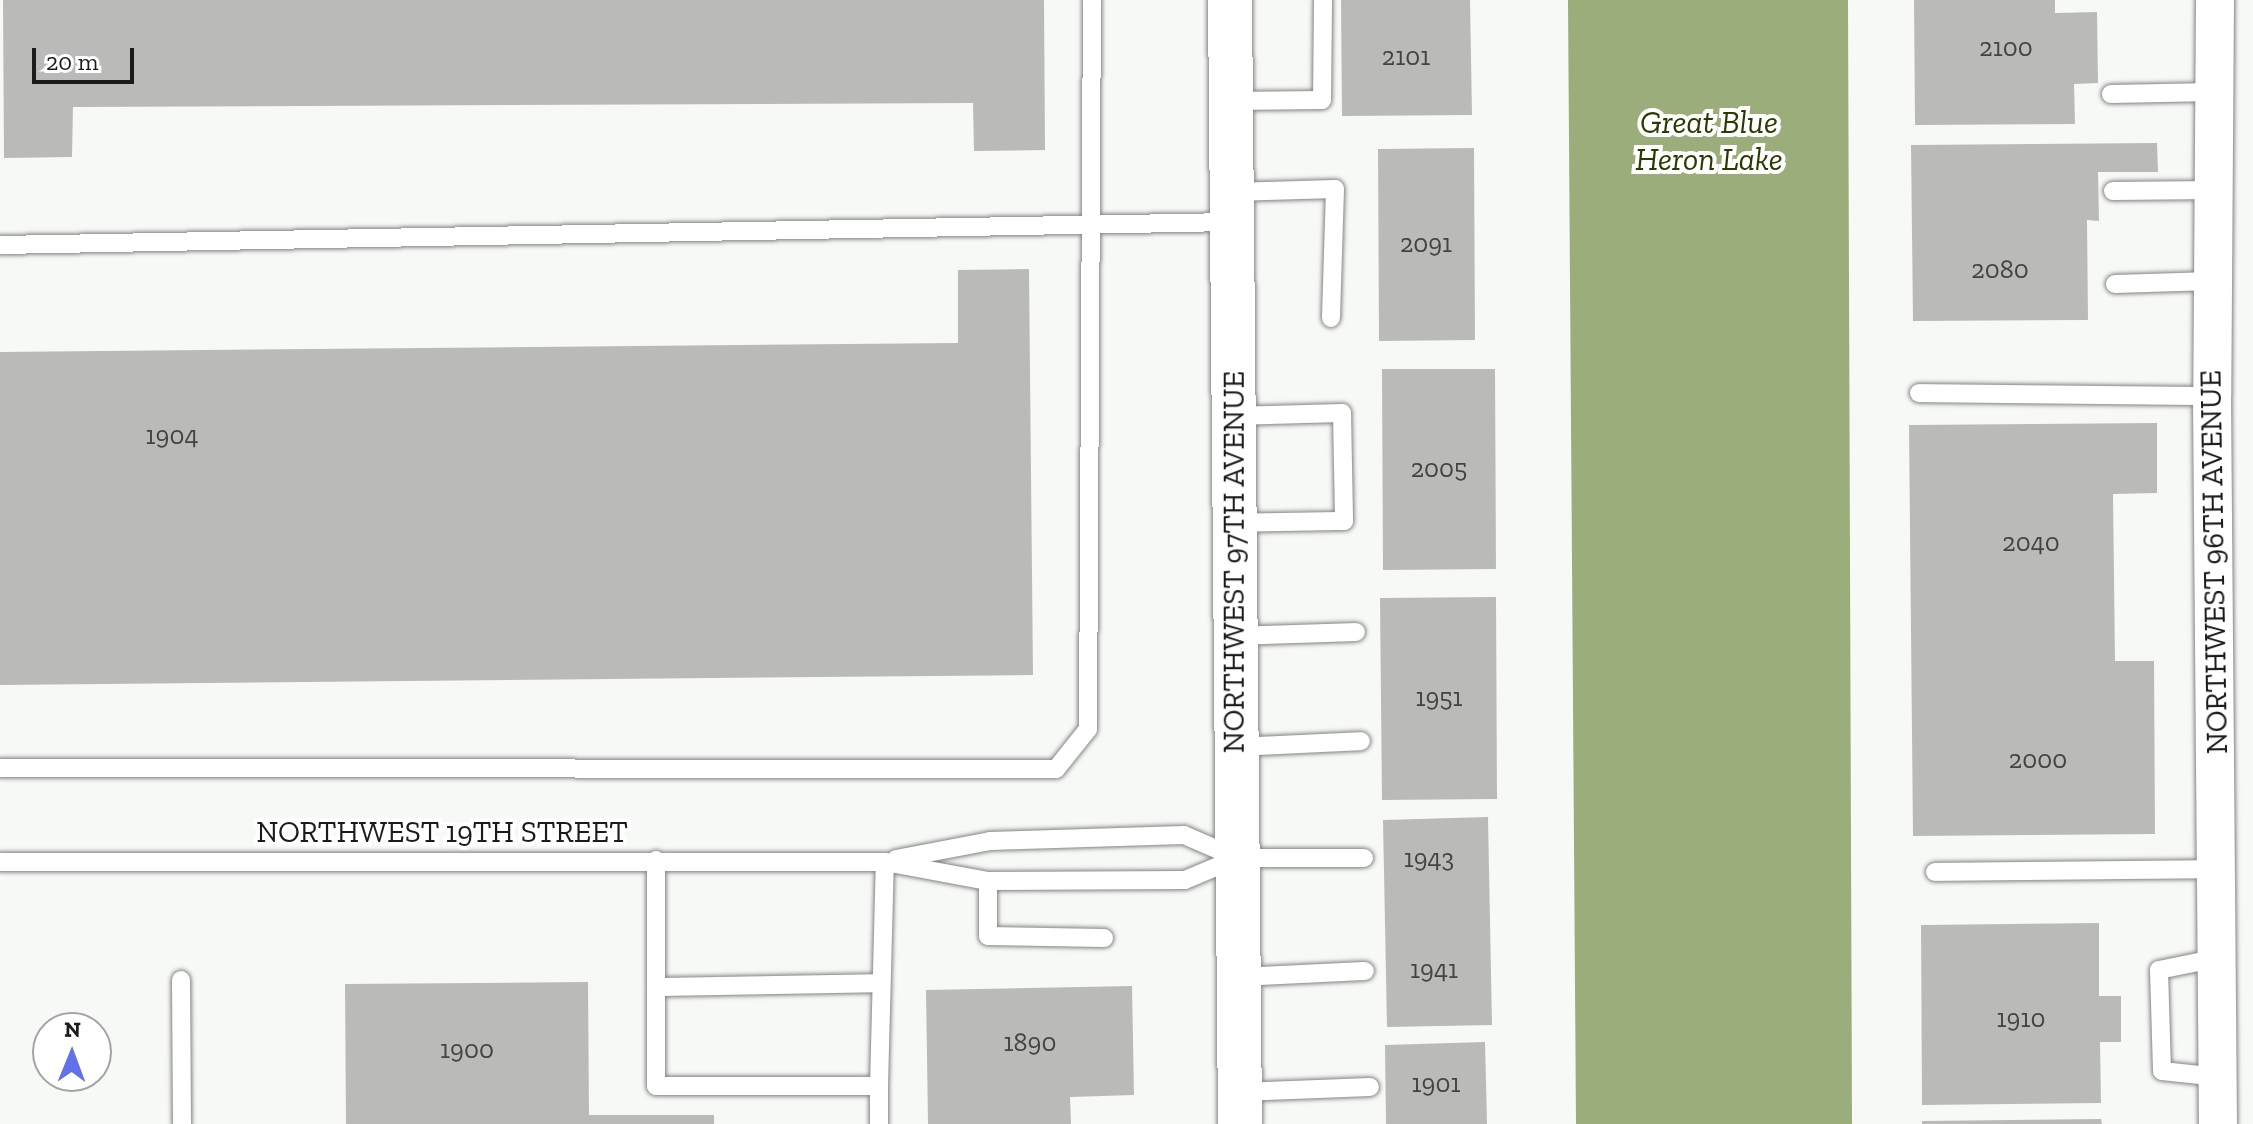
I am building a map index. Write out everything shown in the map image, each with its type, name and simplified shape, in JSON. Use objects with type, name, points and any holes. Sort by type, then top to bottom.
[{"type":"street","name":"NORTHWEST 97TH AVENUE","points":[[1230,0],[1240,1108]]},
{"type":"street","name":"NORTHWEST 96TH AVENUE","points":[[2215,0],[2212,396],[2218,1124]]},
{"type":"lane","points":[[0,768],[1056,769],[1088,729],[1092,0]]},
{"type":"lane","points":[[1231,101],[1322,100],[1323,0]]},
{"type":"lane","points":[[2111,94],[2214,92]]},
{"type":"lane","points":[[0,245],[1092,224],[1232,207],[1335,189],[1331,318]]},
{"type":"lane","points":[[2113,191],[2214,190]]},
{"type":"lane","points":[[2115,284],[2212,281]]},
{"type":"lane","points":[[1919,393],[2212,396]]},
{"type":"lane","points":[[1232,416],[1342,413],[1344,521],[1233,523]]},
{"type":"lane","points":[[1234,636],[1356,632]]},
{"type":"lane","points":[[1235,747],[1361,741]]},
{"type":"lane","name":"NORTHWEST 19TH STREET","points":[[885,862],[990,841],[1136,835],[1184,835],[1237,858]]},
{"type":"lane","points":[[1237,858],[1364,858]]},
{"type":"lane","name":"NORTHWEST 19TH STREET","points":[[0,862],[885,862],[988,881],[1185,880],[1237,858]]},
{"type":"lane","points":[[656,860],[656,1086],[879,1086]]},
{"type":"lane","points":[[879,1124],[885,862]]},
{"type":"lane","points":[[1935,872],[2218,869]]},
{"type":"lane","points":[[988,881],[988,936],[1104,938]]},
{"type":"lane","points":[[2218,958],[2159,970],[2162,1071],[2218,1077]]},
{"type":"lane","points":[[1238,977],[1365,971]]},
{"type":"lane","points":[[181,980],[182,1124]]},
{"type":"lane","points":[[656,987],[881,983]]},
{"type":"lane","points":[[1240,1108],[1370,1087]]},
{"type":"water","name":"Great Blue Heron Lake","points":[[1568,0],[1848,0],[1852,1124],[1576,1124]]},
{"type":"building","points":[[3,0],[1044,0],[1045,150],[974,151],[973,103],[73,107],[72,157],[4,158]]},
{"type":"building","points":[[1341,0],[1470,0],[1472,115],[1342,116]]},
{"type":"building","points":[[1914,0],[2055,0],[2055,13],[2097,12],[2098,83],[2074,84],[2075,124],[1915,125]]},
{"type":"building","points":[[2157,143],[2158,172],[2098,172],[2099,221],[2087,220],[2088,320],[1913,321],[1911,145]]},
{"type":"building","points":[[1474,148],[1475,340],[1379,341],[1378,149]]},
{"type":"building","points":[[1029,269],[1033,675],[0,685],[0,352],[958,343],[958,270]]},
{"type":"building","points":[[1382,369],[1495,369],[1496,569],[1383,570]]},
{"type":"building","points":[[2157,423],[2157,493],[2113,494],[2115,661],[2154,661],[2155,834],[1913,836],[1909,425]]},
{"type":"building","points":[[1496,597],[1497,799],[1382,800],[1380,598]]},
{"type":"building","points":[[1488,817],[1492,1025],[1387,1027],[1383,820]]},
{"type":"building","points":[[2099,923],[2099,996],[2121,996],[2121,1042],[2100,1042],[2101,1103],[1922,1105],[1921,925]]},
{"type":"building","points":[[588,982],[589,1115],[714,1115],[714,1124],[346,1124],[345,984]]},
{"type":"building","points":[[1132,986],[1134,1095],[1070,1097],[1071,1124],[928,1124],[926,990]]},
{"type":"building","points":[[1485,1042],[1487,1124],[1386,1124],[1385,1045]]},
{"type":"building","points":[[2101,1119],[2102,1124],[1922,1124],[1922,1121]]}]
